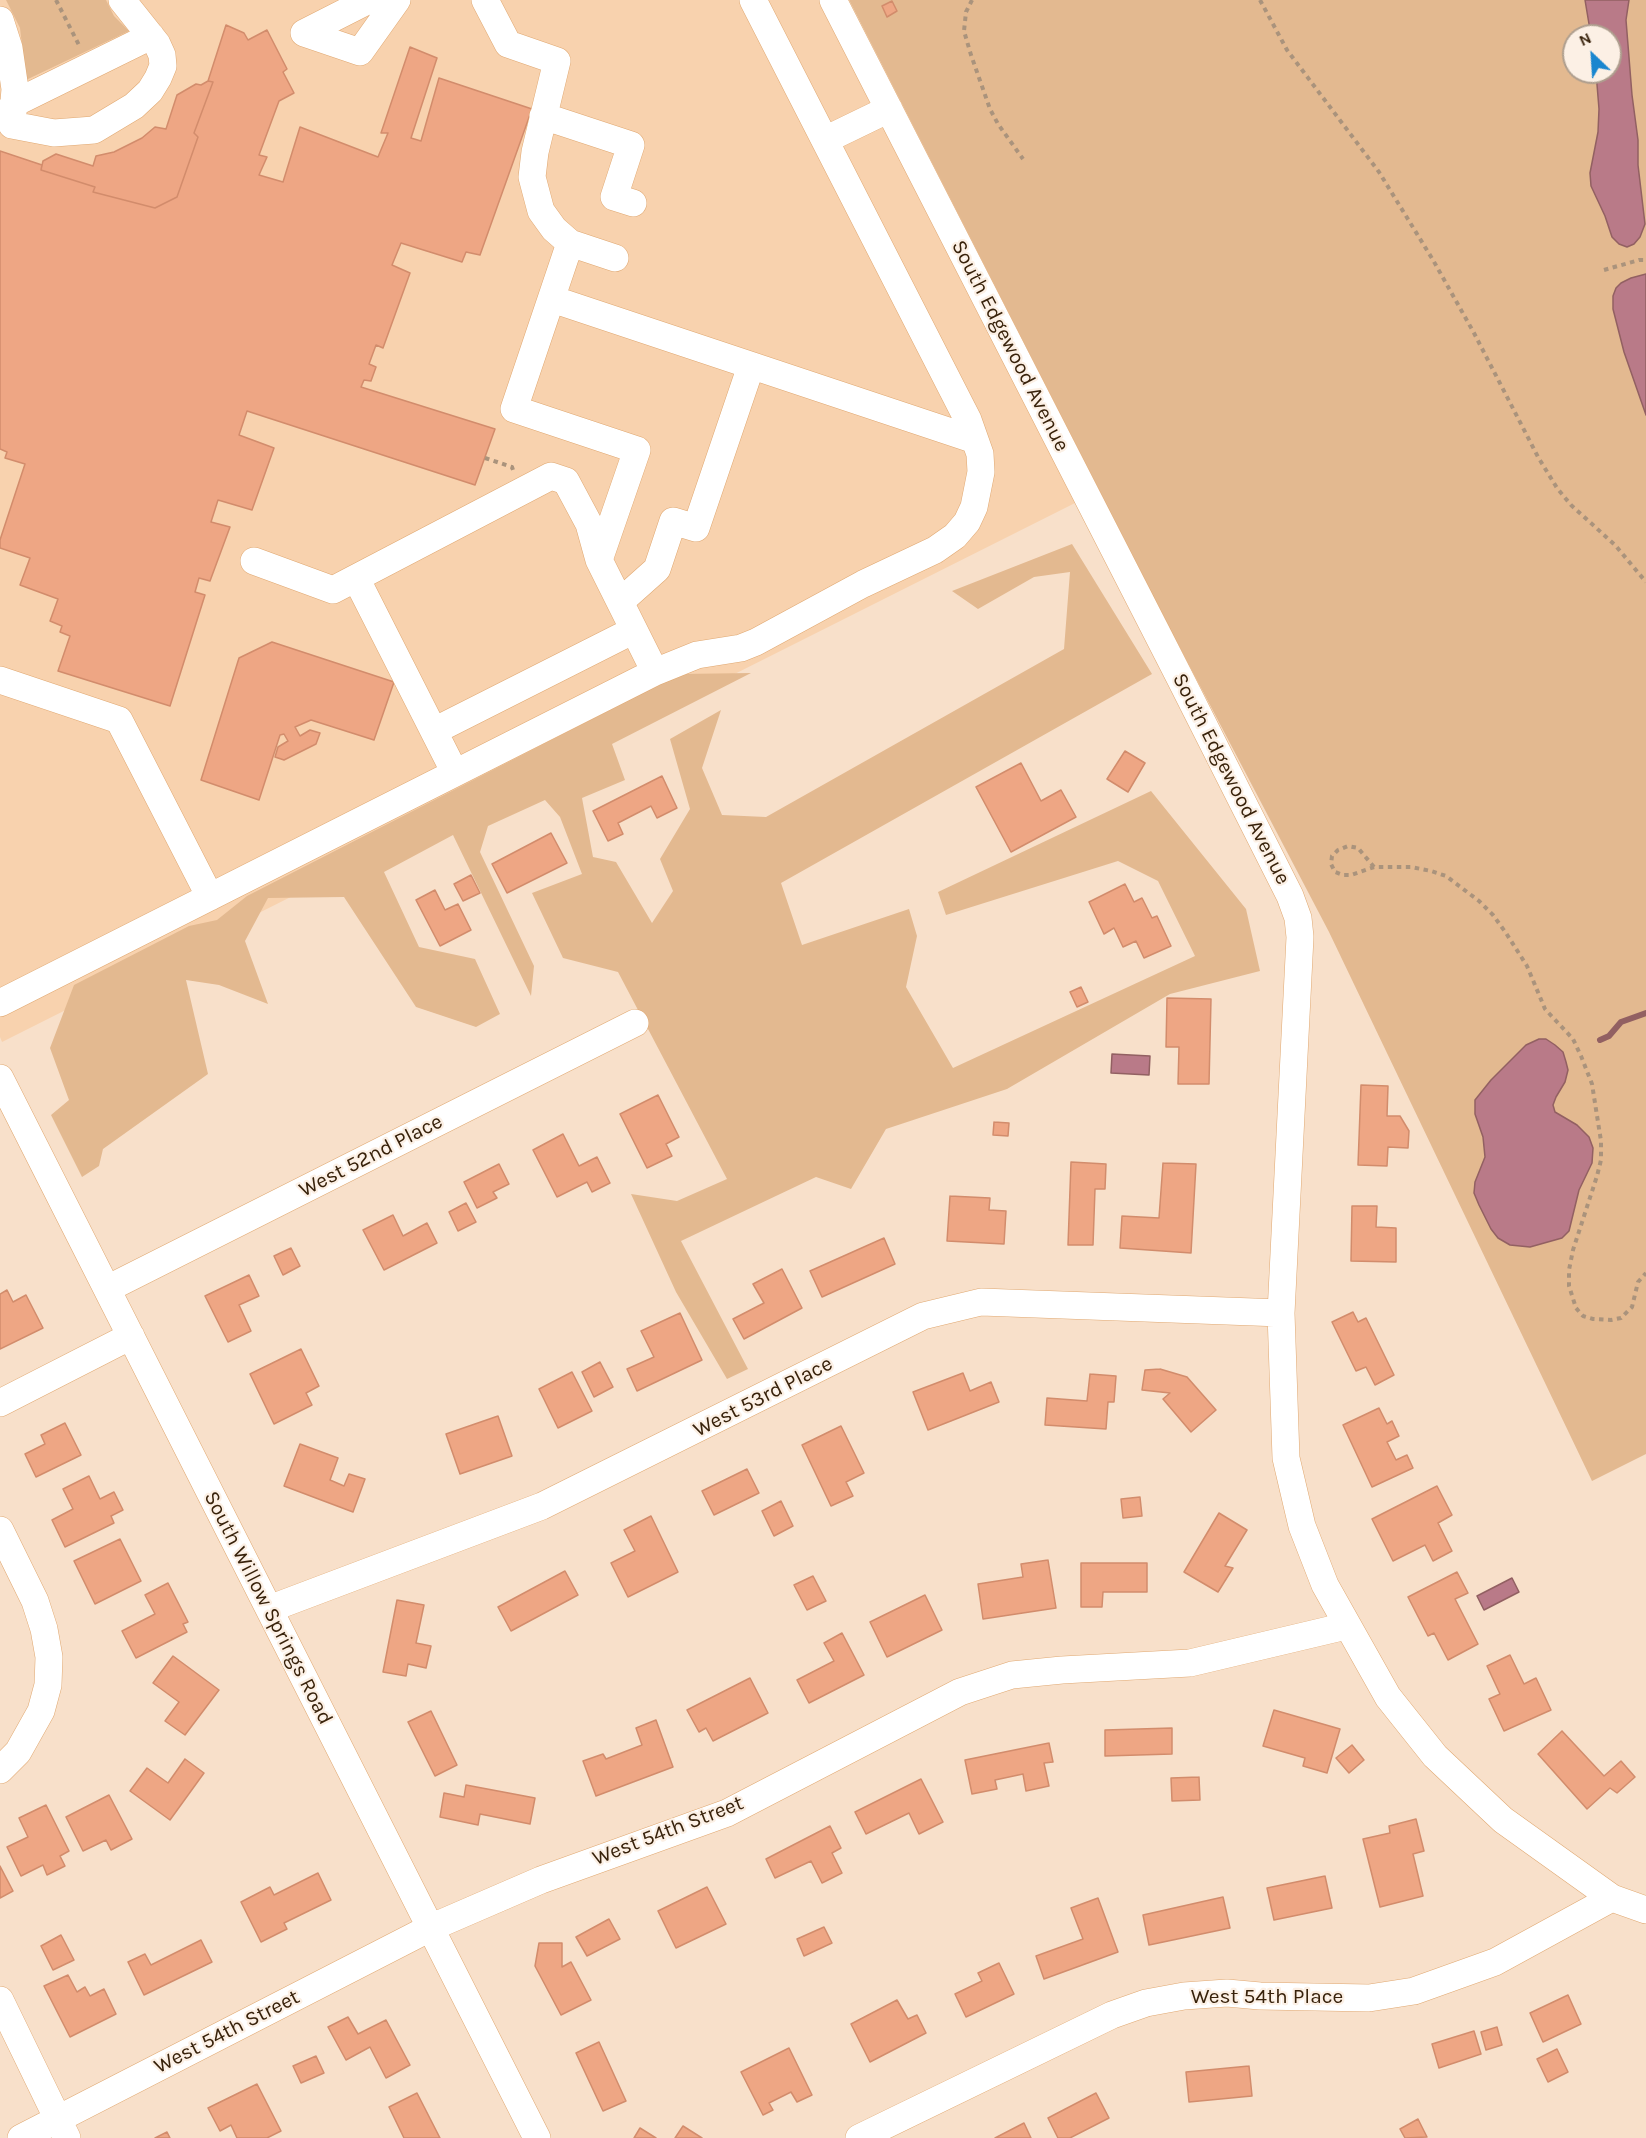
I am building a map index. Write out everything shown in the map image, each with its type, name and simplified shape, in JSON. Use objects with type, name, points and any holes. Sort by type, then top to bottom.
[{"type":"street","points":[[0,20],[9,48],[15,89],[12,125],[54,133],[94,130],[134,106],[150,91],[159,78],[163,66],[162,55],[151,36],[122,0]]},
{"type":"street","points":[[369,0],[304,33],[360,52],[397,0]]},
{"type":"street","points":[[485,0],[508,44],[557,61],[543,116],[532,177],[541,211],[554,229],[570,243],[615,258]]},
{"type":"street","points":[[0,1003],[655,672],[697,655],[741,648],[756,642],[863,584],[935,550],[955,536],[967,522],[979,488],[981,463],[968,420],[753,0]]},
{"type":"street","name":"South Edgewood Avenue","points":[[833,0],[1187,692],[1290,896],[1298,918],[1300,937],[1281,1313],[1286,1458],[1302,1526],[1325,1585],[1388,1697],[1435,1756],[1503,1820],[1612,1898],[1646,1910]]},
{"type":"street","points":[[13,104],[151,36]]},
{"type":"street","points":[[825,140],[889,110]]},
{"type":"street","points":[[543,116],[631,145],[614,197],[633,203]]},
{"type":"street","points":[[570,243],[514,409],[637,450],[599,560]]},
{"type":"street","points":[[552,299],[975,440]]},
{"type":"street","points":[[620,602],[657,569],[673,521],[696,528],[751,366]]},
{"type":"street","points":[[254,561],[333,590],[551,476],[566,481],[589,524],[599,560],[655,672]]},
{"type":"street","points":[[356,578],[455,773]]},
{"type":"street","points":[[434,731],[634,630]]},
{"type":"street","points":[[0,680],[119,720],[210,897]]},
{"type":"street","name":"West 52nd Place","points":[[106,1289],[635,1023]]},
{"type":"street","name":"South Willow Springs Road","points":[[0,1078],[537,2138]]},
{"type":"street","name":"West 53rd Place","points":[[269,1609],[542,1506],[923,1316],[981,1302],[1281,1313]]},
{"type":"street","points":[[0,1403],[131,1336]]},
{"type":"street","points":[[0,1530],[35,1601],[44,1629],[49,1657],[48,1685],[41,1711],[18,1752],[0,1770]]},
{"type":"street","name":"West 54th Street","points":[[21,2138],[63,2129],[430,1928],[541,1880],[727,1812],[960,1692],[1012,1675],[1190,1663],[1346,1626]]},
{"type":"street","name":"West 54th Place","points":[[859,2138],[1112,2015],[1146,2003],[1184,1996],[1227,1993],[1260,1996],[1369,1998],[1414,1991],[1495,1962],[1612,1898]]},
{"type":"street","points":[[0,2000],[63,2129]]},
{"type":"path","points":[[56,0],[90,66]]},
{"type":"path","points":[[972,0],[966,12],[964,31],[971,55],[990,109],[1023,159]]},
{"type":"path","points":[[1260,0],[1287,50],[1331,105],[1379,172],[1433,260],[1474,333],[1538,457],[1557,488],[1571,505],[1615,545],[1646,582]]},
{"type":"path","points":[[1604,270],[1646,260]]},
{"type":"path","points":[[1374,867],[1358,848],[1348,846],[1338,850],[1332,856],[1331,864],[1335,872],[1343,875],[1351,875],[1374,867],[1411,867],[1446,876],[1479,901],[1493,915],[1527,966],[1545,1009],[1573,1039],[1581,1056],[1592,1084],[1601,1141],[1601,1160],[1573,1250],[1569,1286],[1572,1299],[1583,1316],[1611,1320],[1621,1318],[1632,1306],[1638,1282],[1646,1273]]},
{"type":"shaded area","points":[[0,0],[819,0],[1077,502],[2,1042],[0,1037]]},
{"type":"shaded area","points":[[6,0],[106,0],[114,16],[129,31],[26,80],[20,28]]},
{"type":"shaded area","points":[[849,0],[1646,0],[1646,1454],[1592,1481],[1329,932],[1168,625]]},
{"type":"shaded area","points":[[1585,0],[1629,0],[1626,20],[1645,224],[1640,237],[1634,244],[1627,247],[1619,244],[1612,237],[1591,186],[1590,173],[1598,132],[1597,84],[1622,84],[1622,24],[1589,24]]},
{"type":"shaded area","points":[[1646,274],[1646,415],[1624,352],[1613,309],[1613,296],[1621,283]]},
{"type":"shaded area","points":[[1072,544],[1152,674],[781,883],[802,945],[909,909],[917,936],[906,987],[953,1068],[1195,956],[1158,881],[1118,861],[946,915],[938,892],[1151,791],[1246,909],[1260,971],[1170,994],[1007,1089],[886,1129],[851,1189],[816,1177],[681,1241],[748,1369],[727,1379],[676,1292],[631,1194],[677,1201],[727,1179],[618,972],[563,958],[532,893],[582,874],[560,817],[545,800],[488,826],[480,852],[534,966],[531,996],[453,835],[384,872],[419,947],[475,959],[500,1014],[476,1027],[416,1007],[344,897],[268,898],[245,941],[268,1004],[219,985],[186,980],[208,1074],[103,1149],[99,1166],[82,1177],[51,1115],[69,1100],[50,1048],[74,985],[189,926],[217,920],[247,896],[680,674],[751,673],[612,744],[625,780],[582,798],[593,857],[616,862],[652,923],[673,891],[660,859],[690,809],[670,739],[721,710],[702,768],[722,815],[766,817],[1064,649],[1070,572],[1034,577],[978,609],[952,591]]},
{"type":"shaded area","points":[[1539,1039],[1546,1039],[1563,1052],[1568,1070],[1565,1082],[1553,1105],[1555,1112],[1577,1125],[1589,1137],[1593,1148],[1592,1163],[1579,1190],[1569,1231],[1562,1238],[1530,1247],[1510,1245],[1498,1238],[1491,1229],[1474,1193],[1475,1182],[1485,1157],[1483,1137],[1475,1114],[1475,1100],[1491,1080],[1526,1045]]},
{"type":"shaded area","points":[[1112,1054],[1150,1056],[1149,1075],[1111,1073]]},
{"type":"shaded area","points":[[1512,1578],[1519,1592],[1484,1610],[1477,1596]]},
{"type":"building","points":[[892,1],[897,11],[887,17],[882,6]]},
{"type":"building","points":[[226,25],[244,33],[248,40],[267,30],[287,69],[283,72],[294,93],[279,101],[259,155],[267,157],[259,175],[283,182],[300,127],[378,157],[388,133],[381,133],[410,47],[437,58],[411,138],[421,141],[439,78],[532,109],[480,255],[466,252],[462,262],[401,243],[392,265],[410,273],[383,348],[376,345],[369,364],[376,367],[371,381],[364,380],[361,387],[495,429],[475,485],[247,411],[239,435],[274,448],[252,510],[218,500],[211,522],[230,527],[210,581],[199,578],[195,592],[205,595],[170,706],[58,671],[70,636],[60,632],[62,626],[50,621],[58,599],[20,585],[30,558],[0,548],[0,540],[25,464],[5,458],[7,452],[0,449],[0,151],[42,165],[41,170],[95,187],[93,192],[155,208],[177,197],[198,137],[194,133],[213,82],[208,81]]},
{"type":"building","points":[[208,81],[213,82],[194,133],[198,137],[177,197],[155,208],[93,192],[95,187],[41,170],[43,161],[56,154],[93,166],[96,156],[114,152],[142,138],[155,127],[166,129],[177,95],[196,84],[201,85]]},
{"type":"building","points":[[272,642],[394,682],[374,740],[311,720],[295,727],[300,736],[310,730],[320,733],[316,744],[284,760],[275,757],[278,747],[288,741],[284,734],[280,735],[259,800],[201,780],[239,658]]},
{"type":"building","points":[[1125,751],[1145,763],[1128,792],[1107,779]]},
{"type":"building","points":[[1021,763],[1041,801],[1061,790],[1076,817],[1011,852],[976,787]]},
{"type":"building","points":[[662,776],[677,808],[657,818],[651,806],[618,823],[623,834],[608,841],[593,811]]},
{"type":"building","points":[[551,833],[567,863],[507,893],[492,864]]},
{"type":"building","points":[[471,875],[480,893],[463,901],[454,884]]},
{"type":"building","points":[[1125,884],[1134,902],[1142,898],[1152,918],[1157,916],[1171,946],[1144,958],[1136,941],[1123,947],[1114,928],[1104,934],[1089,902]]},
{"type":"building","points":[[435,890],[445,910],[458,904],[471,930],[440,946],[416,900]]},
{"type":"building","points":[[1081,987],[1088,1002],[1077,1007],[1070,992]]},
{"type":"building","points":[[1167,998],[1211,999],[1209,1084],[1178,1084],[1179,1047],[1166,1047]]},
{"type":"building","points":[[1361,1085],[1388,1086],[1387,1116],[1400,1116],[1409,1131],[1408,1148],[1388,1147],[1387,1166],[1358,1165]]},
{"type":"building","points":[[658,1095],[679,1137],[666,1144],[672,1156],[647,1168],[620,1114]]},
{"type":"building","points":[[994,1122],[1009,1123],[1008,1136],[993,1135]]},
{"type":"building","points":[[563,1134],[579,1166],[597,1157],[610,1183],[592,1192],[587,1182],[557,1197],[533,1150]]},
{"type":"building","points":[[1071,1162],[1106,1164],[1105,1189],[1095,1189],[1093,1245],[1068,1245]]},
{"type":"building","points":[[1163,1163],[1196,1164],[1191,1253],[1120,1248],[1122,1216],[1159,1218]]},
{"type":"building","points":[[499,1164],[509,1184],[493,1192],[497,1198],[477,1208],[464,1182]]},
{"type":"building","points":[[950,1196],[990,1198],[989,1210],[1006,1211],[1004,1244],[947,1241]]},
{"type":"building","points":[[466,1203],[476,1222],[458,1231],[449,1212]]},
{"type":"building","points":[[1352,1206],[1377,1206],[1376,1227],[1396,1228],[1396,1262],[1351,1261]]},
{"type":"building","points":[[393,1215],[403,1236],[427,1223],[437,1243],[384,1270],[363,1230]]},
{"type":"building","points":[[884,1238],[895,1264],[822,1297],[810,1271]]},
{"type":"building","points":[[291,1248],[300,1266],[283,1275],[274,1256]]},
{"type":"building","points":[[782,1269],[802,1308],[744,1339],[733,1319],[764,1303],[753,1284]]},
{"type":"building","points":[[249,1275],[259,1296],[239,1305],[251,1331],[228,1342],[205,1296]]},
{"type":"building","points":[[7,1290],[13,1302],[26,1295],[43,1328],[0,1349],[0,1294]]},
{"type":"building","points":[[1353,1312],[1358,1322],[1366,1318],[1394,1375],[1375,1385],[1366,1367],[1356,1371],[1332,1322]]},
{"type":"building","points":[[680,1313],[702,1360],[637,1391],[627,1369],[654,1357],[641,1331]]},
{"type":"building","points":[[301,1349],[319,1386],[306,1393],[312,1405],[274,1424],[250,1374]]},
{"type":"building","points":[[600,1362],[613,1387],[594,1397],[582,1372]]},
{"type":"building","points":[[1160,1369],[1187,1377],[1216,1410],[1191,1432],[1163,1399],[1170,1393],[1142,1390],[1145,1370]]},
{"type":"building","points":[[572,1372],[592,1411],[558,1428],[539,1389]]},
{"type":"building","points":[[963,1373],[970,1391],[991,1382],[999,1402],[928,1430],[913,1392]]},
{"type":"building","points":[[1090,1374],[1116,1376],[1114,1402],[1108,1402],[1106,1429],[1045,1425],[1047,1398],[1087,1401]]},
{"type":"building","points":[[1379,1408],[1387,1424],[1392,1421],[1399,1436],[1387,1442],[1396,1460],[1407,1455],[1413,1468],[1372,1487],[1343,1425]]},
{"type":"building","points":[[498,1416],[512,1456],[460,1474],[446,1434]]},
{"type":"building","points":[[65,1423],[81,1455],[36,1477],[25,1454],[45,1444],[41,1435]]},
{"type":"building","points":[[841,1426],[864,1473],[846,1482],[853,1496],[831,1506],[802,1445]]},
{"type":"building","points":[[300,1444],[338,1458],[330,1480],[344,1486],[349,1474],[365,1479],[353,1512],[284,1486]]},
{"type":"building","points":[[747,1469],[759,1493],[714,1515],[702,1491]]},
{"type":"building","points":[[89,1476],[100,1499],[114,1492],[123,1510],[111,1516],[114,1523],[65,1547],[52,1520],[73,1509],[63,1489]]},
{"type":"building","points":[[1437,1486],[1452,1515],[1438,1523],[1452,1551],[1433,1561],[1425,1545],[1393,1561],[1372,1519]]},
{"type":"building","points":[[1140,1497],[1142,1516],[1123,1518],[1121,1499]]},
{"type":"building","points":[[781,1501],[793,1526],[774,1536],[762,1511]]},
{"type":"building","points":[[1219,1513],[1247,1530],[1225,1566],[1233,1568],[1218,1592],[1184,1572]]},
{"type":"building","points":[[651,1516],[678,1572],[628,1597],[611,1563],[635,1551],[624,1530]]},
{"type":"building","points":[[120,1539],[141,1581],[95,1604],[74,1561]]},
{"type":"building","points":[[1048,1560],[1056,1608],[983,1619],[978,1584],[1023,1577],[1021,1564]]},
{"type":"building","points":[[1081,1563],[1147,1563],[1147,1592],[1103,1592],[1102,1607],[1081,1607]]},
{"type":"building","points":[[565,1571],[578,1595],[511,1631],[498,1607]]},
{"type":"building","points":[[1457,1572],[1468,1593],[1455,1599],[1478,1644],[1448,1660],[1434,1633],[1428,1636],[1408,1597]]},
{"type":"building","points":[[813,1576],[826,1601],[807,1610],[794,1585]]},
{"type":"building","points":[[168,1583],[188,1622],[183,1624],[187,1632],[136,1658],[122,1631],[155,1614],[145,1595]]},
{"type":"building","points":[[925,1595],[942,1630],[887,1657],[870,1622]]},
{"type":"building","points":[[397,1600],[424,1605],[416,1643],[431,1646],[426,1668],[408,1664],[406,1676],[383,1672]]},
{"type":"building","points":[[842,1633],[864,1675],[809,1703],[797,1680],[834,1661],[824,1643]]},
{"type":"building","points":[[1510,1655],[1524,1684],[1536,1678],[1551,1710],[1504,1731],[1489,1699],[1500,1694],[1487,1666]]},
{"type":"building","points":[[173,1656],[219,1690],[185,1735],[165,1721],[179,1702],[153,1683]]},
{"type":"building","points":[[750,1678],[768,1713],[713,1741],[706,1728],[699,1732],[687,1710]]},
{"type":"building","points":[[1274,1710],[1340,1729],[1327,1773],[1303,1766],[1305,1758],[1263,1746]]},
{"type":"building","points":[[431,1711],[457,1765],[435,1776],[408,1722]]},
{"type":"building","points":[[656,1720],[673,1767],[596,1796],[583,1761],[603,1754],[606,1759],[642,1745],[636,1728]]},
{"type":"building","points":[[1172,1728],[1172,1754],[1105,1756],[1105,1730]]},
{"type":"building","points":[[1562,1731],[1604,1776],[1621,1761],[1635,1777],[1617,1793],[1610,1788],[1587,1809],[1538,1754]]},
{"type":"building","points":[[1049,1743],[1053,1762],[1044,1763],[1049,1786],[1026,1791],[1023,1774],[995,1780],[997,1789],[972,1794],[965,1760]]},
{"type":"building","points":[[1352,1745],[1364,1760],[1349,1773],[1336,1758]]},
{"type":"building","points":[[185,1759],[204,1773],[170,1820],[130,1791],[147,1768],[168,1783]]},
{"type":"building","points":[[1199,1777],[1200,1800],[1172,1801],[1171,1778]]},
{"type":"building","points":[[921,1779],[943,1822],[919,1834],[909,1813],[866,1834],[855,1812]]},
{"type":"building","points":[[466,1785],[535,1798],[530,1824],[480,1814],[478,1825],[440,1817],[444,1793],[464,1797]]},
{"type":"building","points":[[109,1795],[132,1839],[111,1850],[106,1840],[83,1851],[66,1817]]},
{"type":"building","points":[[46,1805],[69,1851],[60,1856],[65,1866],[47,1875],[43,1865],[21,1876],[7,1847],[28,1837],[19,1818]]},
{"type":"building","points":[[1416,1819],[1424,1851],[1413,1854],[1423,1896],[1380,1907],[1363,1839],[1390,1833],[1389,1826]]},
{"type":"building","points":[[830,1826],[841,1848],[832,1853],[842,1873],[822,1883],[811,1861],[775,1878],[766,1859]]},
{"type":"building","points":[[0,1866],[13,1891],[0,1898]]},
{"type":"building","points":[[318,1873],[331,1900],[284,1923],[287,1929],[261,1942],[241,1902],[270,1887],[274,1895]]},
{"type":"building","points":[[1325,1876],[1332,1908],[1274,1920],[1267,1888]]},
{"type":"building","points":[[707,1887],[726,1924],[676,1948],[658,1911]]},
{"type":"building","points":[[1223,1897],[1230,1928],[1149,1945],[1143,1915]]},
{"type":"building","points":[[1098,1898],[1118,1952],[1044,1979],[1036,1956],[1083,1939],[1071,1908]]},
{"type":"building","points":[[609,1919],[620,1939],[587,1956],[576,1937]]},
{"type":"building","points":[[824,1927],[832,1943],[804,1956],[797,1939]]},
{"type":"building","points":[[61,1935],[74,1960],[53,1970],[41,1946]]},
{"type":"building","points":[[201,1940],[212,1962],[144,1995],[128,1962],[145,1954],[151,1965]]},
{"type":"building","points":[[539,1943],[562,1943],[562,1967],[571,1962],[591,2000],[561,2015],[535,1966]]},
{"type":"building","points":[[999,1963],[1014,1994],[966,2017],[955,1994],[982,1981],[978,1973]]},
{"type":"building","points":[[68,1975],[77,1992],[85,1987],[90,1996],[104,1989],[116,2014],[70,2037],[44,1986]]},
{"type":"building","points":[[1568,1995],[1581,2024],[1543,2042],[1530,2013]]},
{"type":"building","points":[[897,2000],[908,2019],[917,2015],[926,2033],[870,2062],[851,2024]]},
{"type":"building","points":[[348,2017],[358,2034],[386,2020],[410,2065],[386,2078],[370,2047],[346,2060],[328,2027]]},
{"type":"building","points":[[1497,2027],[1502,2045],[1486,2050],[1481,2032]]},
{"type":"building","points":[[1474,2031],[1481,2054],[1439,2068],[1432,2044]]},
{"type":"building","points":[[599,2042],[626,2101],[603,2111],[576,2053]]},
{"type":"building","points":[[789,2048],[812,2095],[797,2102],[791,2092],[769,2103],[773,2110],[763,2115],[741,2072]]},
{"type":"building","points":[[1557,2049],[1568,2072],[1548,2082],[1537,2059]]},
{"type":"building","points":[[316,2056],[324,2073],[301,2083],[293,2066]]},
{"type":"building","points":[[1249,2066],[1252,2096],[1189,2102],[1186,2072]]},
{"type":"building","points":[[257,2084],[281,2131],[267,2138],[237,2138],[231,2125],[220,2131],[208,2108]]},
{"type":"building","points":[[417,2093],[440,2138],[404,2138],[389,2107]]},
{"type":"building","points":[[1096,2093],[1109,2118],[1070,2138],[1058,2138],[1048,2118]]},
{"type":"building","points":[[1418,2119],[1427,2137],[1405,2138],[1400,2129]]},
{"type":"building","points":[[1024,2123],[1031,2138],[995,2138]]},
{"type":"building","points":[[683,2126],[702,2138],[675,2138]]},
{"type":"building","points":[[640,2128],[656,2138],[634,2138]]},
{"type":"building","points":[[167,2132],[170,2138],[155,2138]]},
{"type":"waterway","points":[[1600,1040],[1609,1036],[1621,1022],[1646,1013]]}]
